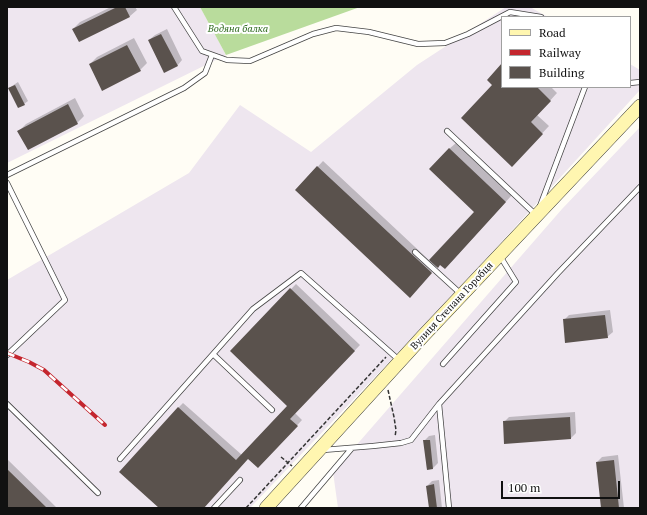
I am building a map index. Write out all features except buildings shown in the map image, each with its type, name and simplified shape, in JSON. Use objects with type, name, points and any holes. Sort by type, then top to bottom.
[{"type":"main road","name":"Вулиця Степана Горобця","points":[[266,508],[319,450],[395,356],[462,294],[640,106]]},
{"type":"lane","points":[[174,7],[202,51],[227,60],[250,62],[313,34],[336,28],[368,32],[418,44],[445,43],[468,34],[501,17]]},
{"type":"lane","points":[[502,16],[510,12],[535,16]]},
{"type":"lane","points":[[7,175],[184,88],[205,73],[212,55]]},
{"type":"lane","points":[[447,131],[536,216],[585,88]]},
{"type":"lane","points":[[7,183],[65,300],[7,355]]},
{"type":"lane","points":[[319,450],[394,444],[410,440],[439,404],[558,273],[640,187]]},
{"type":"lane","points":[[415,252],[462,294]]},
{"type":"lane","points":[[442,364],[516,282],[500,255]]},
{"type":"lane","points":[[120,459],[253,309],[301,273],[395,356]]},
{"type":"lane","points":[[212,354],[272,410]]},
{"type":"lane","points":[[7,404],[98,493]]},
{"type":"lane","points":[[439,404],[449,508]]},
{"type":"lane","points":[[301,508],[352,448]]},
{"type":"lane","points":[[214,508],[240,480]]},
{"type":"path","points":[[246,508],[288,463],[395,356]]},
{"type":"path","points":[[387,386],[396,430],[394,444]]},
{"type":"path","points":[[281,457],[299,472]]},
{"type":"shaded area","points":[[7,7],[200,7],[226,55],[7,163]]},
{"type":"shaded area","points":[[506,7],[530,7],[546,16],[501,16],[501,88],[631,88],[631,65],[640,70],[640,90],[454,294],[250,508],[7,508],[7,280],[189,173],[240,105],[311,152],[417,65]]},
{"type":"shaded area","points":[[640,127],[640,508],[338,508],[333,472],[562,209]]},
{"type":"green space","name":"Водяна балка","points":[[200,7],[360,7],[226,55]]},
{"type":"railway","points":[[7,353],[44,370],[105,425]]}]
